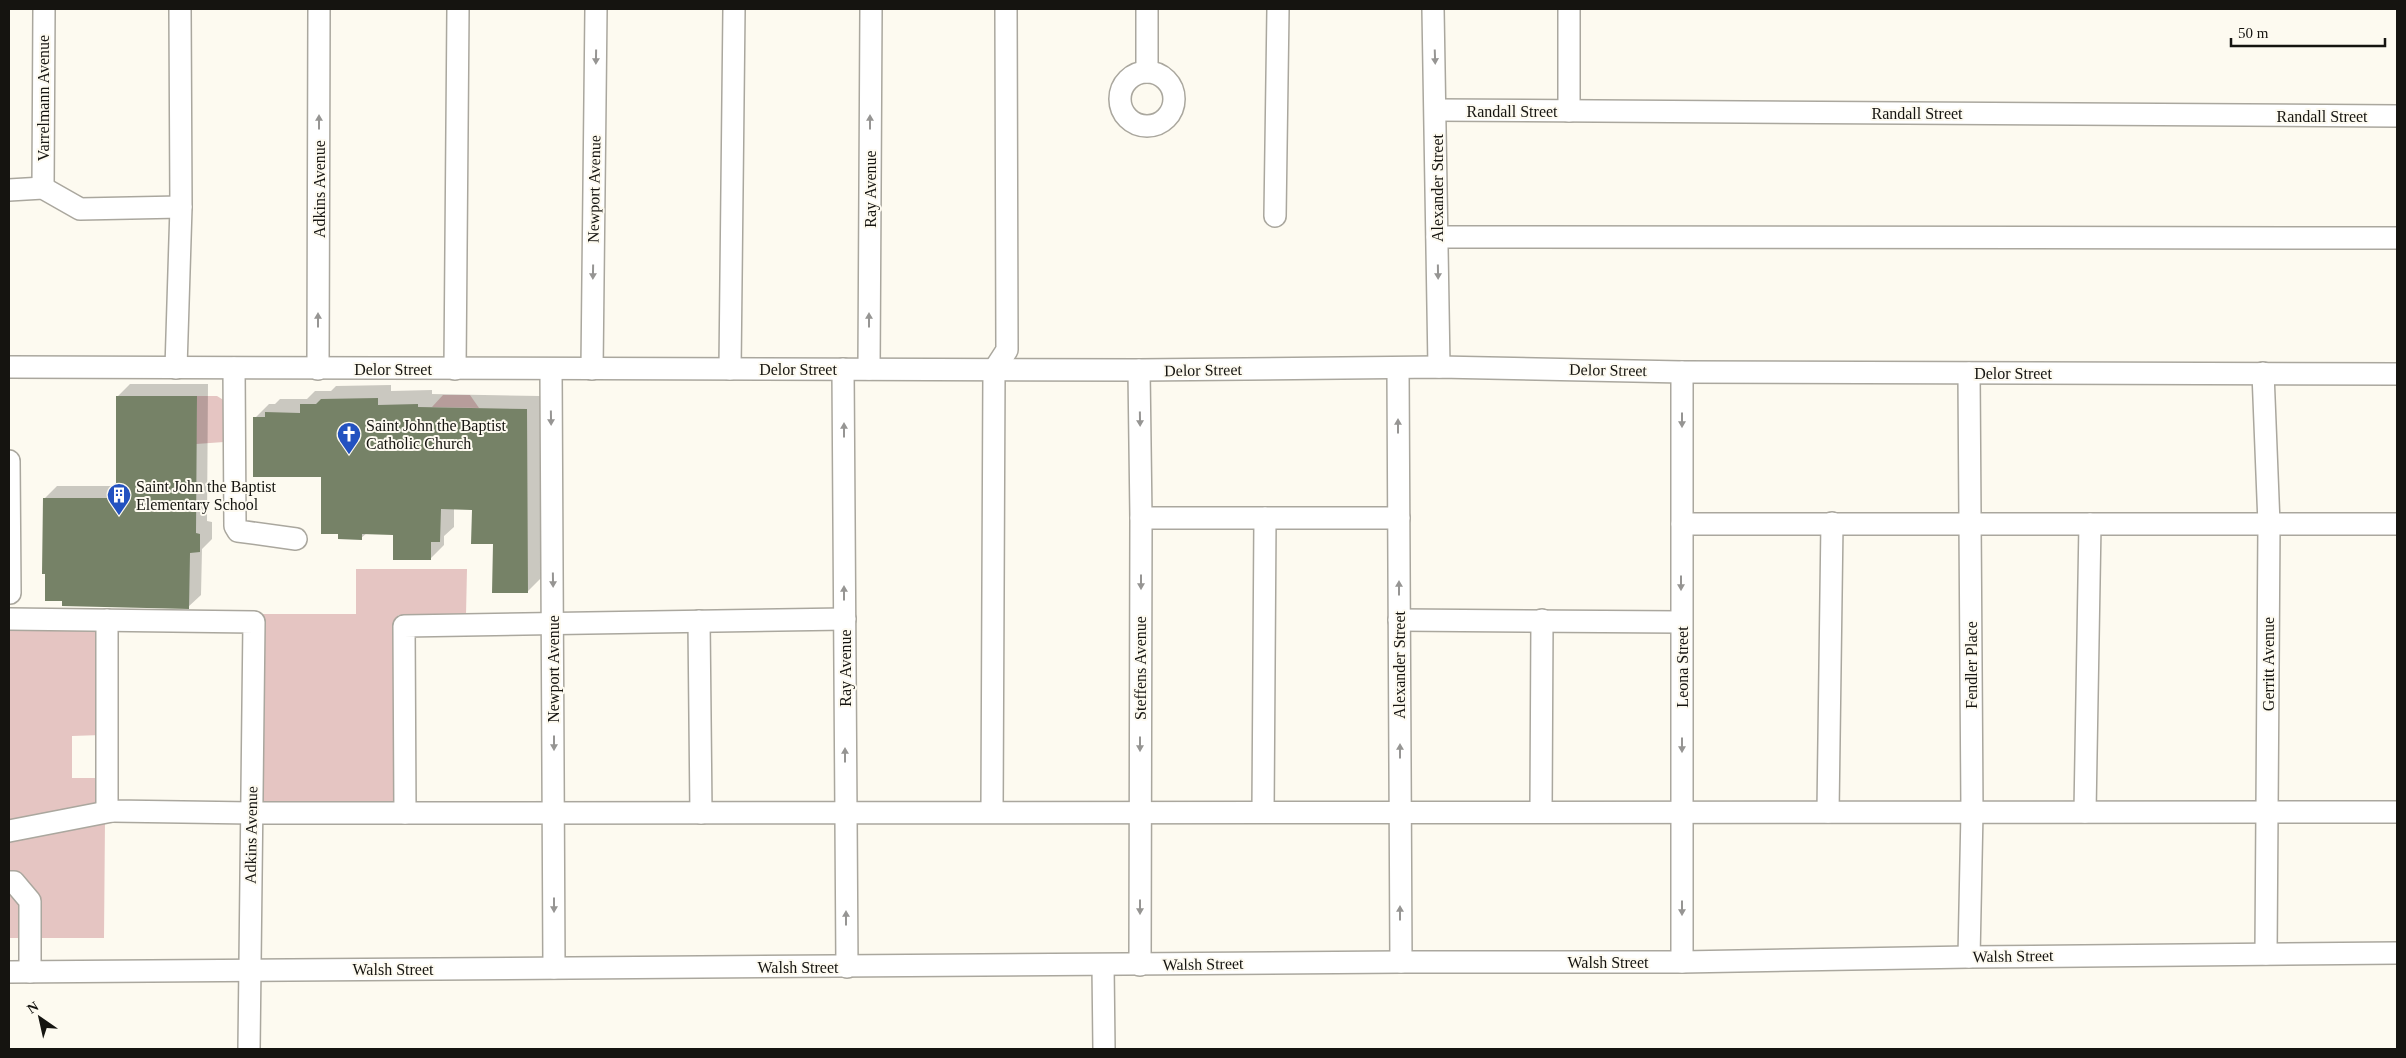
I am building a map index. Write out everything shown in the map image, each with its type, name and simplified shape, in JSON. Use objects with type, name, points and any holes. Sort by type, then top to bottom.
[{"type":"street","name":"Varrelmann Avenue","points":[[43,188],[44,9]]},
{"type":"street","points":[[176,368],[181,207],[180,9]]},
{"type":"street","name":"Adkins Avenue","points":[[318,368],[319,9]]},
{"type":"street","points":[[455,369],[458,9]]},
{"type":"street","name":"Newport Avenue","points":[[592,369],[596,9]]},
{"type":"street","points":[[730,368],[734,9]]},
{"type":"street","name":"Ray Avenue","points":[[869,369],[871,9]]},
{"type":"street","points":[[992,812],[994,370],[1006,350],[1006,9]]},
{"type":"street","points":[[1147,9],[1147,72]]},
{"type":"street","points":[[1275,216],[1278,9]]},
{"type":"street","name":"Alexander Street","points":[[1433,9],[1439,367]]},
{"type":"street","points":[[1569,9],[1570,111]]},
{"type":"street","name":"Randall Street","points":[[1436,110],[2397,116]]},
{"type":"street","points":[[9,190],[43,188],[80,209],[181,207]]},
{"type":"street","points":[[1437,237],[2397,238]]},
{"type":"street","name":"Delor Street","points":[[9,368],[1139,370],[1439,367],[1682,372],[2397,374]]},
{"type":"street","points":[[234,368],[235,526],[238,531],[296,539]]},
{"type":"street","name":"Alexander Street","points":[[1398,368],[1401,962]]},
{"type":"street","name":"Newport Avenue","points":[[551,369],[554,968]]},
{"type":"street","name":"Ray Avenue","points":[[843,369],[847,967]]},
{"type":"street","name":"Steffens Avenue","points":[[1139,370],[1141,518],[1140,965]]},
{"type":"street","name":"Leona Street","points":[[1682,372],[1682,962]]},
{"type":"street","name":"Fendler Place","points":[[1970,373],[1972,812],[1970,957]]},
{"type":"street","name":"Gerritt Avenue","points":[[2263,373],[2268,524],[2266,954]]},
{"type":"street","points":[[9,461],[10,593]]},
{"type":"street","points":[[1141,518],[1399,518]]},
{"type":"street","points":[[1263,812],[1265,518]]},
{"type":"street","points":[[1828,812],[1832,523]]},
{"type":"street","points":[[1682,524],[2397,524]]},
{"type":"street","points":[[2084,812],[2090,524]]},
{"type":"street","points":[[9,619],[107,620],[107,804],[112,811]]},
{"type":"street","points":[[405,813],[404,626],[845,619]]},
{"type":"street","name":"Adkins Avenue","points":[[107,620],[254,622],[249,1049]]},
{"type":"street","points":[[1399,620],[1681,622]]},
{"type":"street","points":[[1541,812],[1542,620]]},
{"type":"street","points":[[699,621],[701,813]]},
{"type":"street","points":[[9,831],[112,811],[252,813],[2397,812]]},
{"type":"street","points":[[9,882],[14,882],[30,901],[30,972]]},
{"type":"street","name":"Walsh Street","points":[[9,972],[1401,962],[1682,962],[2397,953]]},
{"type":"street","points":[[1103,965],[1104,1049]]},
{"type":"shaded area","points":[[443,395],[470,395],[479,408],[432,407]]},
{"type":"shaded area","points":[[197,396],[217,396],[225,401],[226,439],[224,442],[196,444]]},
{"type":"shaded area","points":[[356,569],[467,569],[466,615],[398,615],[396,802],[391,806],[265,805],[262,802],[263,614],[356,614]]},
{"type":"shaded area","points":[[9,624],[101,624],[101,735],[72,736],[72,778],[101,778],[105,820],[104,938],[9,938]]},
{"type":"building","name":"Saint John the Baptist Elementary School","points":[[116,396],[197,396],[196,533],[200,534],[200,552],[190,553],[189,609],[62,606],[62,601],[45,601],[45,574],[42,574],[43,498],[116,498]]},
{"type":"building","points":[[378,398],[378,405],[418,404],[418,407],[527,409],[528,593],[492,593],[493,544],[471,544],[472,510],[441,509],[440,542],[431,542],[431,560],[393,560],[393,535],[362,534],[362,540],[338,539],[338,534],[321,534],[321,477],[253,477],[253,417],[265,417],[265,412],[300,413],[300,404],[316,404],[321,399]]},
{"type":"place","name":"Saint John the Baptist Catholic Church","points":[[349,455]]},
{"type":"place","name":"Saint John the Baptist Elementary School","points":[[119,516]]}]
